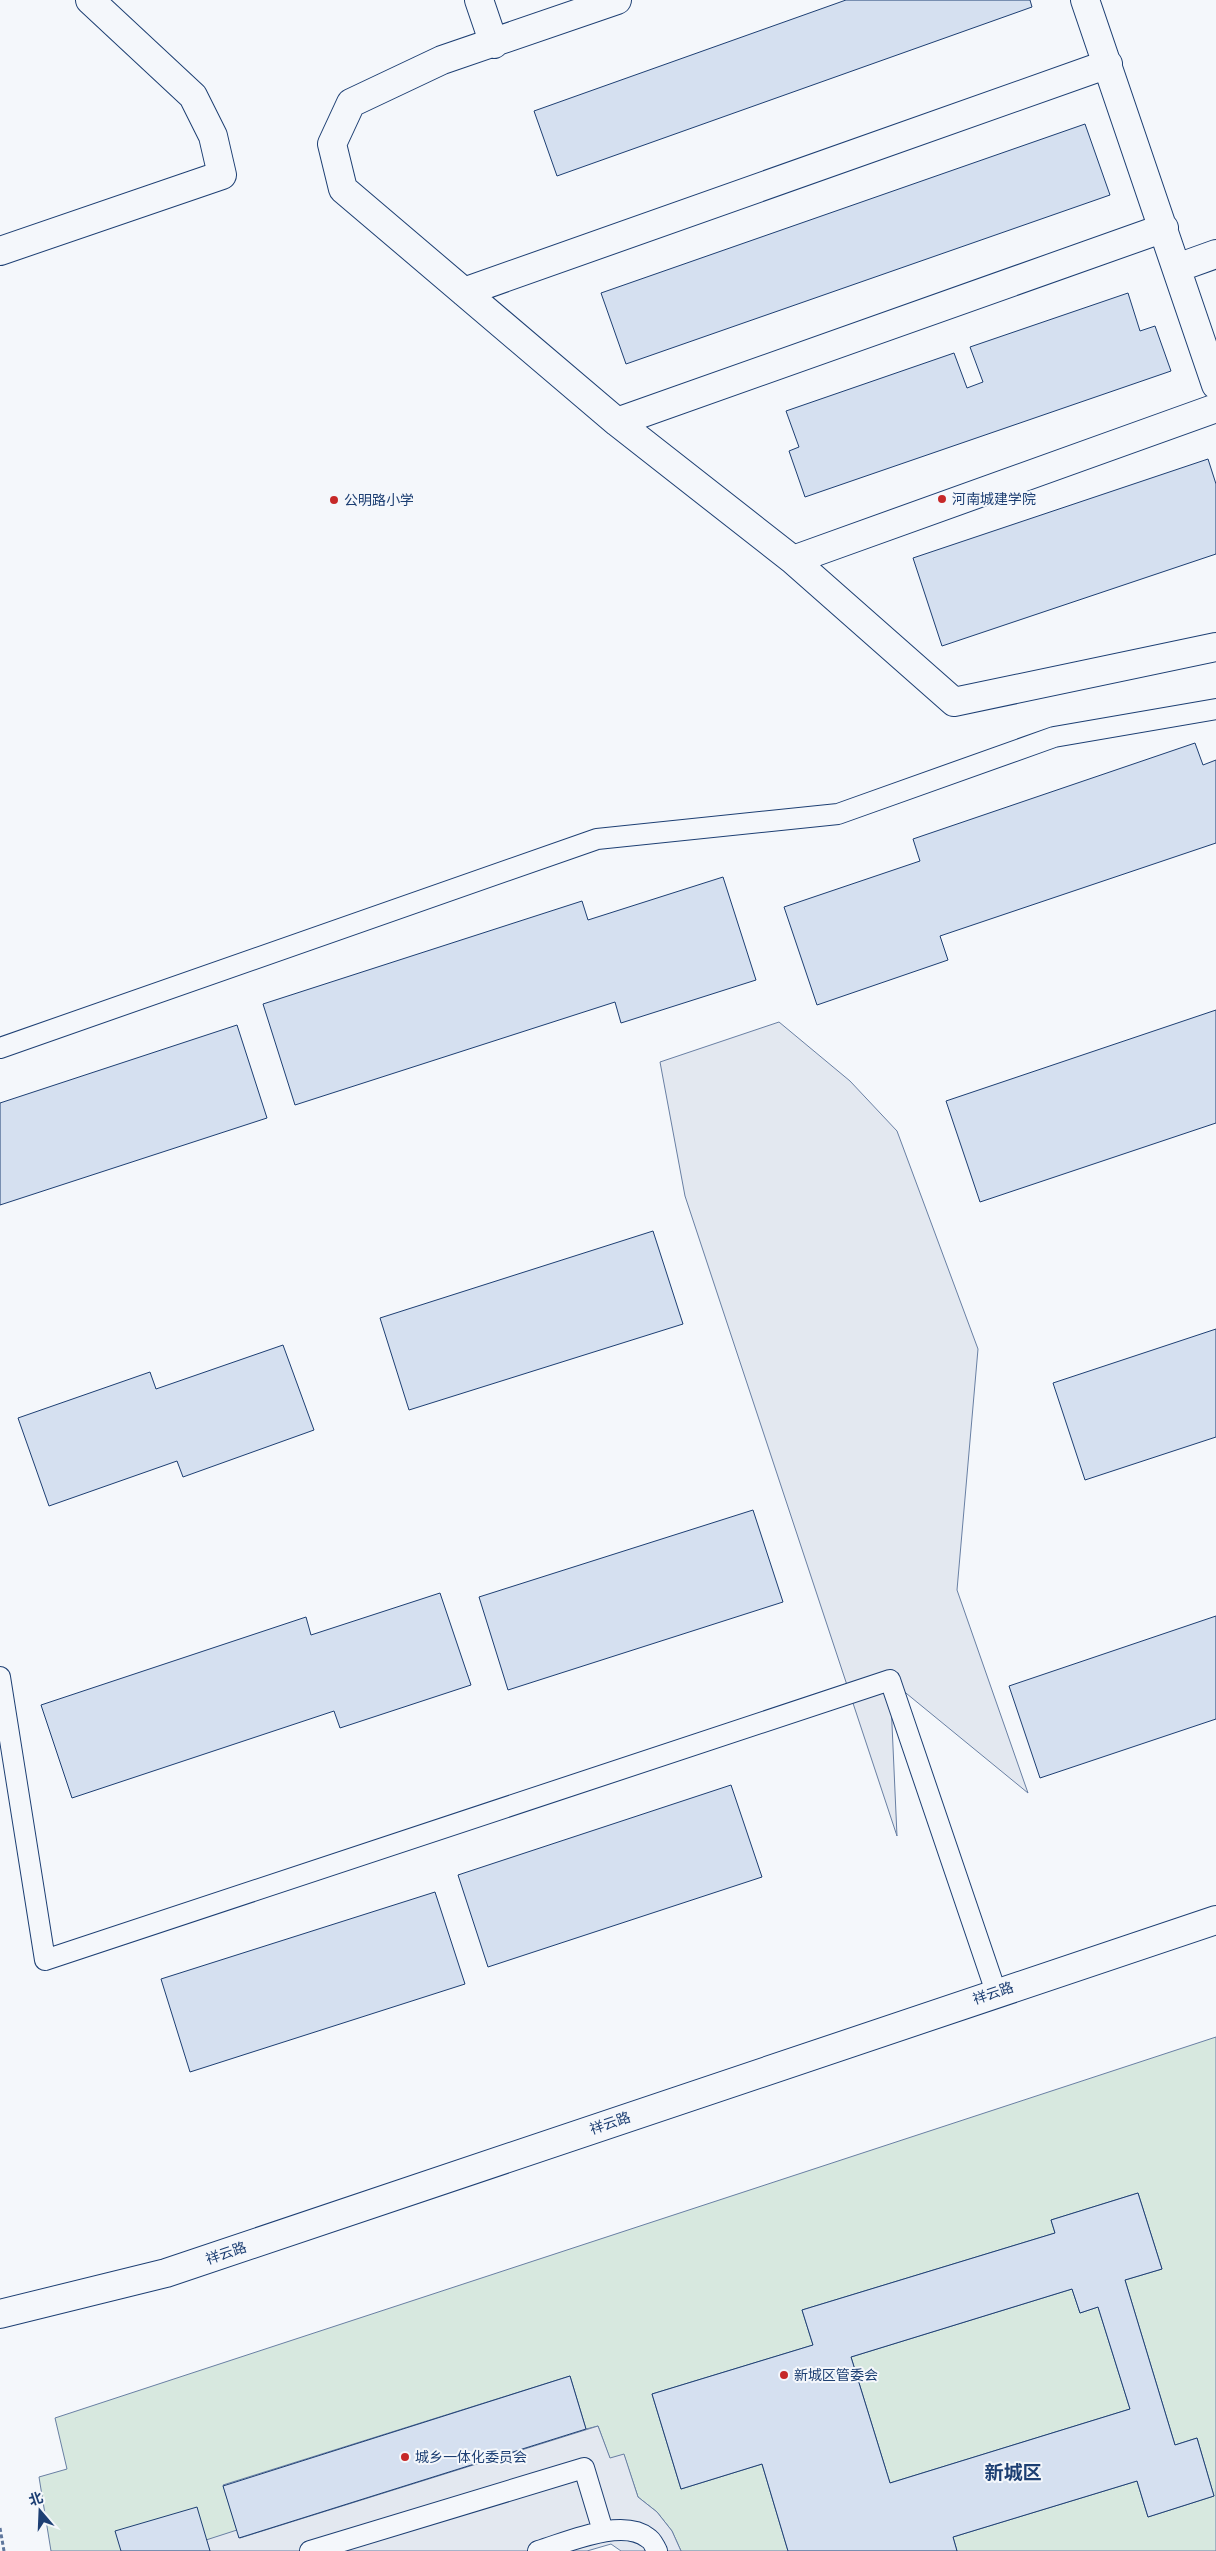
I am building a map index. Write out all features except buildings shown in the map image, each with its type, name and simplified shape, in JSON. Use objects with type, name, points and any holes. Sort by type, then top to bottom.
[{"type":"street","points":[[0,251],[222,175],[214,136],[193,96],[90,0]]},
{"type":"street","points":[[479,0],[494,44]]},
{"type":"street","points":[[617,0],[494,44],[442,60],[351,104],[332,144],[344,189],[617,422],[793,560],[954,702],[1216,647]]},
{"type":"street","points":[[1085,0],[1216,385]]},
{"type":"street","points":[[464,292],[1108,64]]},
{"type":"street","points":[[617,422],[1164,228]]},
{"type":"street","points":[[1177,268],[1216,254]]},
{"type":"street","points":[[793,560],[1216,408]]},
{"type":"street","name":"祥云路","points":[[0,2314],[166,2273],[996,1992],[1216,1920]]},
{"type":"lane","points":[[0,1048],[597,839],[838,814],[1054,737],[1216,709]]},
{"type":"lane","points":[[0,1677],[45,1960],[890,1680],[996,1992]]},
{"type":"lane","points":[[310,2551],[584,2468],[603,2532]]},
{"type":"lane","points":[[538,2551],[603,2532],[627,2529],[649,2538],[657,2551]]},
{"type":"path","points":[[0,2528],[4,2551]]},
{"type":"shaded area","points":[[779,1022],[850,1081],[897,1131],[978,1349],[957,1590],[1028,1793],[890,1680],[897,1836],[685,1196],[660,1062]]},
{"type":"shaded area","points":[[1216,2037],[1216,2551],[957,2551],[953,2537],[1137,2481],[1148,2517],[1214,2496],[1197,2438],[1175,2445],[1125,2280],[1162,2269],[1138,2193],[1051,2220],[1055,2233],[802,2310],[813,2345],[652,2394],[681,2489],[762,2464],[788,2551],[681,2551],[672,2531],[657,2512],[638,2497],[624,2455],[610,2459],[598,2426],[586,2429],[570,2376],[223,2485],[237,2530],[210,2551],[51,2551],[39,2477],[67,2469],[55,2418]]},
{"type":"shaded area","points":[[1072,2289],[1080,2313],[1098,2307],[1130,2409],[890,2483],[851,2357]]},
{"type":"shaded area","points":[[598,2426],[610,2458],[624,2454],[638,2497],[657,2512],[672,2531],[681,2551],[621,2551],[611,2544],[587,2551],[210,2551],[206,2540],[237,2530],[240,2538]]},
{"type":"place","name":"河南城建学院","points":[[942,499]]},
{"type":"place","name":"公明路小学","points":[[334,500]]},
{"type":"place","name":"新城区管委会","points":[[784,2375]]},
{"type":"place","name":"城乡一体化委员会","points":[[405,2457]]},
{"type":"district","name":"新城区","points":[[1013,2472]]}]
